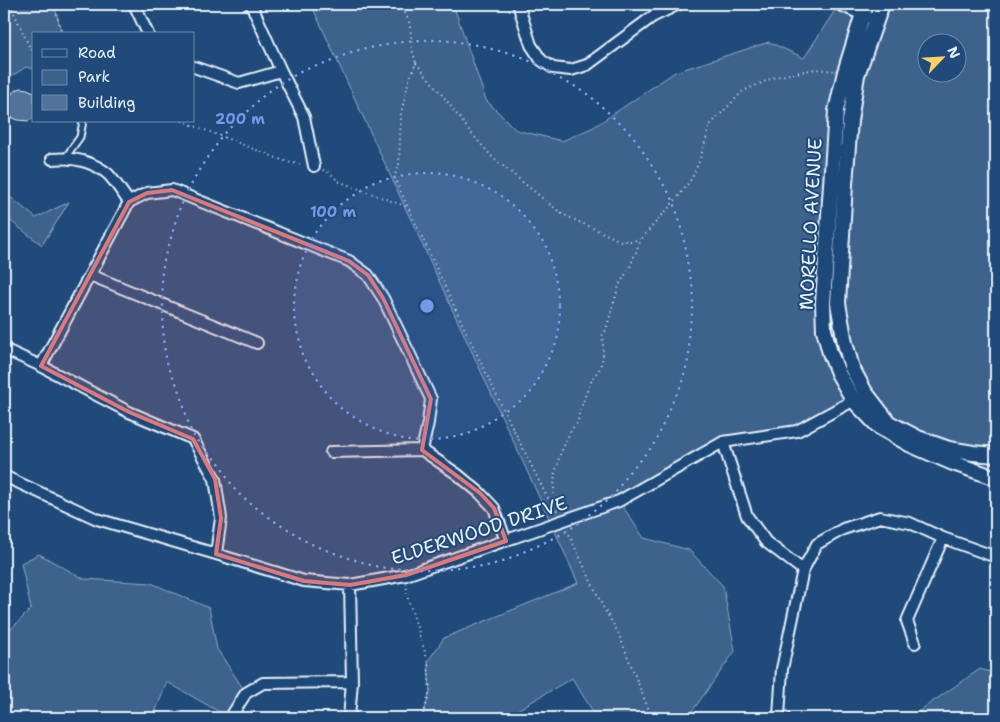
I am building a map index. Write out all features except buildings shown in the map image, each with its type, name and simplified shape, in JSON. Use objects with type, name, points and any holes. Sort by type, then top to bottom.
[{"type":"street","points":[[134,4],[147,32]]},
{"type":"street","points":[[251,4],[304,117],[314,166]]},
{"type":"street","points":[[518,4],[531,45],[541,60],[554,68],[571,70],[586,65],[652,17],[679,4]]},
{"type":"street","points":[[838,4],[865,9],[877,21]]},
{"type":"street","name":"MORELLO AVENUE","points":[[882,4],[857,75],[850,121],[838,303],[845,343],[860,397],[879,427],[909,444],[953,463],[996,478]]},
{"type":"street","name":"MORELLO AVENUE","points":[[865,9],[845,72],[836,111],[822,303],[824,330],[830,353],[838,373],[860,397],[889,423],[918,438],[949,449],[996,455]]},
{"type":"street","points":[[195,66],[239,83],[281,71]]},
{"type":"street","points":[[52,159],[80,159],[94,166],[108,174],[129,202]]},
{"type":"street","points":[[41,366],[129,202],[148,193],[172,190],[349,261],[368,275],[383,298],[431,399],[422,450]]},
{"type":"street","points":[[90,275],[257,343]]},
{"type":"street","points":[[4,349],[129,412],[193,439],[215,479],[221,518],[216,554]]},
{"type":"street","name":"ELDERWOOD DRIVE","points":[[4,476],[97,520],[216,554],[304,582],[350,585],[406,575],[619,501],[722,442],[797,431],[860,397]]},
{"type":"street","points":[[722,442],[747,516],[766,542],[803,570]]},
{"type":"street","points":[[331,452],[422,450],[457,474],[480,493],[494,508],[506,541]]},
{"type":"street","points":[[785,718],[779,716],[782,669],[803,570],[817,544],[843,529],[880,517],[910,523],[943,538],[996,557]]},
{"type":"street","points":[[914,643],[907,621],[943,538]]},
{"type":"street","points":[[349,718],[352,682],[350,585]]},
{"type":"street","points":[[230,718],[246,693],[263,683],[352,682]]},
{"type":"lane","points":[[65,158],[80,137],[83,122]]},
{"type":"path","points":[[10,4],[32,50]]},
{"type":"path","points":[[54,4],[61,32]]},
{"type":"path","points":[[400,4],[409,21],[412,49],[416,64],[493,158],[562,214],[621,241],[641,239]]},
{"type":"path","points":[[416,64],[409,80],[401,113],[399,166],[394,177],[482,365],[546,495],[563,521],[603,607],[618,632],[653,718]]},
{"type":"path","points":[[553,504],[555,472],[559,457],[571,430],[578,422],[579,414],[593,377],[599,370],[603,358],[602,336],[606,330],[619,285],[630,267],[641,239],[679,196],[692,178],[700,160],[710,125],[742,91],[775,77],[815,69],[845,72]]},
{"type":"path","points":[[185,122],[287,162],[314,166],[330,173],[338,181],[407,207]]},
{"type":"path","points":[[406,575],[408,599],[428,661],[430,692],[421,718]]},
{"type":"highlighted area","points":[[172,190],[349,261],[368,275],[383,298],[431,399],[422,450],[480,493],[494,508],[506,541],[406,575],[350,585],[304,581],[216,554],[221,518],[215,479],[193,439],[129,412],[41,366],[129,202],[147,193]]},
{"type":"green space","points":[[4,4],[54,4],[61,32],[32,32],[32,68],[26,67],[4,81]]},
{"type":"green space","points":[[311,4],[453,4],[486,100],[516,130],[562,141],[594,127],[675,72],[769,42],[804,58],[839,4],[863,16],[845,72],[824,330],[854,401],[797,431],[722,442],[619,501],[644,538],[689,550],[723,586],[735,651],[691,713],[691,718],[597,718],[572,678],[504,718],[421,718],[430,692],[428,661],[444,638],[578,583]]},
{"type":"green space","points":[[882,4],[996,4],[996,455],[973,453],[889,423],[865,392],[838,303],[850,121]]},
{"type":"green space","points":[[9,196],[36,218],[69,202],[42,245],[4,216],[4,197]]},
{"type":"green space","points":[[39,554],[84,579],[151,583],[209,608],[217,649],[246,693],[230,718],[167,682],[153,718],[4,718],[4,636],[31,609],[21,563]]},
{"type":"green space","points":[[980,669],[996,674],[996,718],[909,718]]}]
